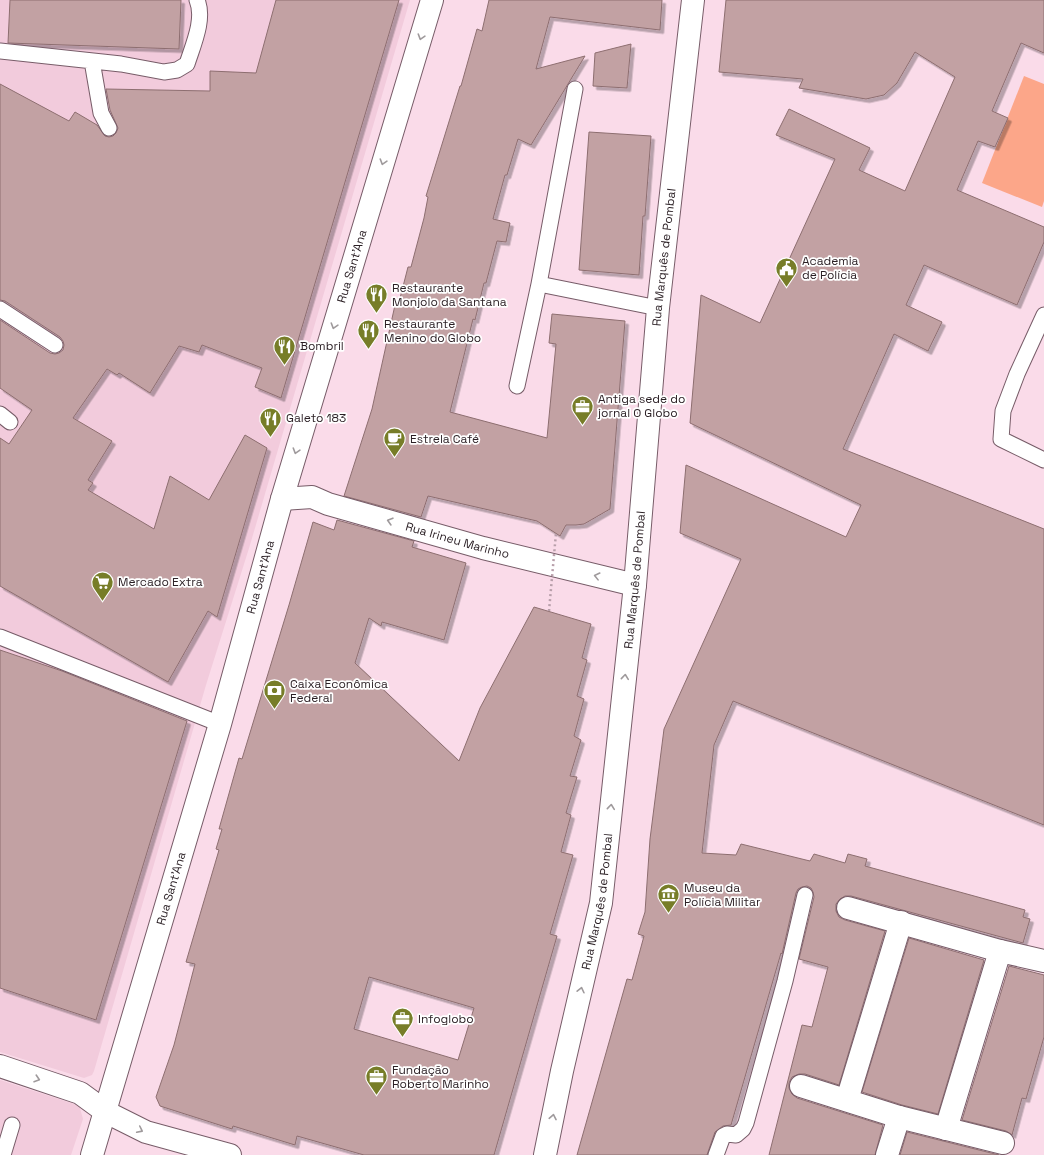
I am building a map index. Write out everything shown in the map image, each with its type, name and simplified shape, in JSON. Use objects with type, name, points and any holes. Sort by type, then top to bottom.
[{"type":"street","name":"Rua Sant'Ana","points":[[92,1155],[220,724],[282,499],[432,0]]},
{"type":"street","name":"Rua Marquês de Pombal","points":[[545,1155],[562,1071],[601,903],[635,585],[658,308],[693,0]]},
{"type":"street","name":"Rua Irineu Marinho","points":[[282,499],[312,497],[328,504],[483,548],[635,585]]},
{"type":"street","points":[[848,908],[1044,962]]},
{"type":"street","points":[[847,1100],[901,922]]},
{"type":"street","points":[[946,1129],[1000,951]]},
{"type":"street","points":[[0,1066],[80,1093],[106,1112],[146,1132],[217,1153]]},
{"type":"street","points":[[801,1086],[899,1117],[1003,1143]]},
{"type":"street","points":[[888,1155],[899,1117]]},
{"type":"lane","points":[[0,51],[121,64],[164,72],[177,70],[186,64],[196,34],[199,18],[197,0]]},
{"type":"lane","points":[[92,61],[101,113],[109,128]]},
{"type":"lane","points":[[517,386],[539,284],[575,89]]},
{"type":"lane","points":[[539,284],[658,308]]},
{"type":"lane","points":[[0,309],[55,345]]},
{"type":"lane","points":[[1044,315],[1017,374],[1003,411],[1001,439],[1044,460]]},
{"type":"lane","points":[[0,637],[220,724]]},
{"type":"lane","points":[[716,1155],[723,1136],[727,1134],[736,1135],[743,1129],[746,1123],[785,981],[805,895]]},
{"type":"lane","points":[[3,1155],[12,1125]]},
{"type":"path","points":[[549,611],[556,533]]},
{"type":"shaded area","points":[[0,0],[410,0],[250,545],[206,685],[94,1071],[92,1075],[84,1078],[0,1052]]},
{"type":"shaded area","points":[[1024,76],[1044,84],[1044,201],[1042,207],[982,183]]},
{"type":"shaded area","points":[[0,1080],[74,1104],[80,1108],[83,1119],[71,1155],[0,1155]]},
{"type":"building","points":[[10,0],[181,0],[179,49],[8,43]]},
{"type":"building","points":[[276,0],[399,0],[281,398],[255,387],[262,368],[202,345],[199,352],[179,346],[150,393],[119,373],[117,375],[107,369],[73,418],[112,441],[88,480],[93,483],[88,490],[154,529],[170,476],[209,500],[245,435],[267,448],[217,617],[208,611],[168,682],[0,586],[0,438],[9,444],[32,410],[0,388],[0,320],[50,353],[59,353],[63,350],[64,345],[60,337],[5,301],[0,300],[0,84],[69,121],[75,112],[97,125],[105,136],[113,136],[118,128],[110,110],[106,89],[210,91],[210,71],[256,73]]},
{"type":"building","points":[[489,0],[662,0],[660,30],[550,17],[536,69],[585,56],[531,145],[518,139],[507,175],[505,175],[493,219],[510,223],[506,242],[497,241],[486,283],[484,283],[475,320],[473,319],[450,412],[547,438],[556,344],[549,343],[552,314],[625,321],[610,509],[584,524],[566,525],[560,536],[537,521],[428,496],[421,517],[344,496],[372,409],[395,305],[398,306],[408,267],[411,267],[424,218],[428,197],[426,196],[461,86],[477,29],[482,31]]},
{"type":"building","points":[[726,0],[1044,0],[1044,53],[1021,43],[992,111],[1008,118],[995,147],[978,141],[957,190],[1044,227],[1044,242],[1017,305],[924,265],[906,305],[942,322],[928,351],[894,334],[843,449],[1044,529],[1044,825],[733,701],[714,745],[702,853],[736,855],[741,844],[810,861],[814,854],[845,863],[848,854],[867,859],[865,866],[1025,910],[1023,917],[1030,919],[1023,943],[851,896],[845,896],[840,899],[836,904],[836,911],[839,917],[885,931],[839,1085],[805,1074],[799,1074],[792,1077],[789,1083],[789,1088],[792,1094],[797,1098],[883,1125],[875,1155],[769,1155],[802,1025],[812,1027],[828,967],[799,959],[814,897],[811,888],[807,886],[802,887],[798,889],[796,893],[782,954],[781,953],[731,1125],[723,1126],[715,1132],[707,1155],[577,1155],[627,979],[632,980],[644,936],[638,934],[645,912],[650,839],[664,729],[741,559],[680,533],[686,465],[846,537],[861,505],[690,423],[701,295],[760,323],[835,159],[776,135],[789,109],[870,148],[859,170],[905,191],[955,77],[915,52],[897,83],[884,95],[866,99],[799,88],[803,79],[719,72]]},
{"type":"building","points":[[631,44],[627,88],[593,86],[595,53]]},
{"type":"building","points":[[589,132],[651,136],[639,275],[579,270]]},
{"type":"building","points":[[337,520],[414,541],[412,547],[466,563],[444,640],[382,622],[381,626],[369,618],[355,663],[459,761],[480,708],[534,607],[591,624],[582,658],[587,660],[577,696],[584,699],[574,736],[581,740],[570,776],[577,777],[566,813],[571,815],[561,852],[573,855],[550,934],[557,936],[494,1155],[364,1155],[297,1136],[295,1145],[233,1126],[232,1129],[160,1106],[156,1097],[174,1045],[195,964],[186,962],[219,850],[216,849],[222,829],[219,829],[239,758],[242,759],[313,522],[334,530]],"holes":[[[369,977],[474,1008],[458,1060],[354,1029]]]},
{"type":"building","points":[[0,650],[62,671],[187,721],[96,1020],[0,988]]},
{"type":"building","points":[[909,938],[984,960],[938,1114],[902,1105],[862,1092]]},
{"type":"building","points":[[1009,966],[1044,975],[1044,1037],[1026,1099],[1022,1098],[1012,1135],[1006,1131],[962,1120]]},
{"type":"building","points":[[907,1132],[999,1155],[900,1155]]},
{"type":"place","name":"Academia de Polícia","points":[[786,288]]},
{"type":"place","name":"Restaurante Monjolo da Santana","points":[[377,314]]},
{"type":"place","name":"Restaurante Menino do Globo","points":[[369,350]]},
{"type":"place","name":"Bombril","points":[[284,366]]},
{"type":"place","name":"Antiga sede do jornal O Globo","points":[[582,426]]},
{"type":"place","name":"Galeto 183","points":[[271,438]]},
{"type":"place","name":"Estrela Café","points":[[394,458]]},
{"type":"place","name":"Mercado Extra","points":[[102,602]]},
{"type":"place","name":"Caixa Econômica Federal","points":[[274,710]]},
{"type":"place","name":"Museu da Polícia Militar","points":[[669,914]]},
{"type":"place","name":"Infoglobo","points":[[403,1038]]},
{"type":"place","name":"Fundação Roberto Marinho","points":[[377,1096]]}]
